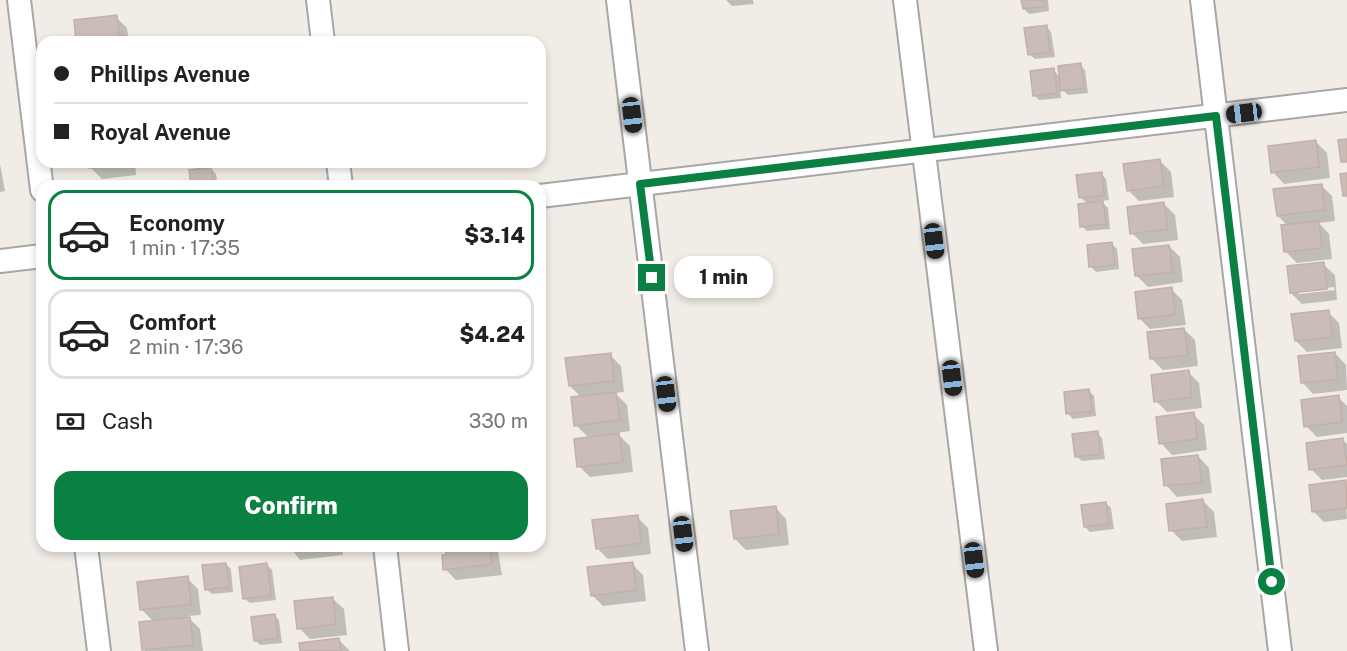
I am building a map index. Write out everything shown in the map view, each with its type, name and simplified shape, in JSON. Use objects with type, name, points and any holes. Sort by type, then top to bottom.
[{"type":"street","points":[[18,0],[36,142]]},
{"type":"street","points":[[318,0],[322,36]]},
{"type":"street","points":[[618,0],[697,651]]},
{"type":"street","points":[[905,0],[986,651]]},
{"type":"street","points":[[1202,0],[1280,651]]},
{"type":"street","points":[[546,195],[1347,100]]},
{"type":"street","points":[[0,261],[36,257]]},
{"type":"street","points":[[87,552],[99,651]]},
{"type":"street","points":[[386,552],[398,651]]},
{"type":"building","points":[[1021,0],[1044,0],[1045,6],[1023,9]]},
{"type":"building","points":[[117,15],[119,36],[75,36],[74,20]]},
{"type":"building","points":[[1047,25],[1050,52],[1028,55],[1024,28]]},
{"type":"building","points":[[1081,63],[1084,88],[1061,91],[1058,66]]},
{"type":"building","points":[[1054,68],[1057,93],[1033,96],[1030,71]]},
{"type":"building","points":[[1347,139],[1347,162],[1341,162],[1338,140]]},
{"type":"building","points":[[1316,140],[1319,167],[1271,173],[1268,146]]},
{"type":"building","points":[[1160,159],[1164,186],[1127,191],[1123,164]]},
{"type":"building","points":[[211,168],[213,180],[190,180],[189,170]]},
{"type":"building","points":[[1102,172],[1104,195],[1079,198],[1076,175]]},
{"type":"building","points":[[1347,173],[1347,196],[1343,196],[1340,174]]},
{"type":"building","points":[[1322,184],[1325,210],[1277,216],[1273,189]]},
{"type":"building","points":[[1103,201],[1106,224],[1080,227],[1078,204]]},
{"type":"building","points":[[1164,202],[1168,229],[1130,234],[1127,207]]},
{"type":"building","points":[[1319,221],[1322,248],[1284,252],[1281,225]]},
{"type":"building","points":[[1112,242],[1115,265],[1089,267],[1087,245]]},
{"type":"building","points":[[1169,245],[1173,272],[1135,276],[1132,249]]},
{"type":"building","points":[[1324,262],[1327,289],[1290,293],[1287,266]]},
{"type":"building","points":[[1172,287],[1175,314],[1138,319],[1135,292]]},
{"type":"building","points":[[1329,310],[1332,337],[1295,341],[1291,314]]},
{"type":"building","points":[[1184,328],[1188,355],[1150,359],[1147,332]]},
{"type":"building","points":[[1335,352],[1338,379],[1301,383],[1298,356]]},
{"type":"building","points":[[611,353],[614,381],[569,386],[565,358]]},
{"type":"building","points":[[1189,370],[1192,397],[1154,402],[1151,375]]},
{"type":"building","points":[[1089,389],[1092,411],[1066,414],[1064,392]]},
{"type":"building","points":[[616,392],[620,420],[574,426],[571,397]]},
{"type":"building","points":[[1339,395],[1342,422],[1304,427],[1301,400]]},
{"type":"building","points":[[1194,412],[1197,439],[1159,444],[1156,417]]},
{"type":"building","points":[[1098,431],[1100,454],[1075,457],[1072,434]]},
{"type":"building","points":[[619,433],[623,462],[577,467],[574,439]]},
{"type":"building","points":[[1343,438],[1347,465],[1309,470],[1306,443]]},
{"type":"building","points":[[1198,455],[1202,482],[1164,486],[1161,459]]},
{"type":"building","points":[[1346,480],[1347,508],[1312,512],[1309,485]]},
{"type":"building","points":[[1203,499],[1207,527],[1169,531],[1166,504]]},
{"type":"building","points":[[1106,502],[1109,524],[1084,527],[1081,505]]},
{"type":"building","points":[[776,506],[779,534],[734,539],[730,511]]},
{"type":"building","points":[[638,515],[641,543],[596,549],[592,520]]},
{"type":"building","points":[[446,552],[491,552],[492,564],[443,570],[442,555],[446,555]]},
{"type":"building","points":[[633,562],[636,590],[591,596],[587,567]]},
{"type":"building","points":[[226,563],[229,587],[205,590],[202,565]]},
{"type":"building","points":[[267,563],[271,595],[243,599],[239,567]]},
{"type":"building","points":[[188,576],[191,604],[140,610],[137,582]]},
{"type":"building","points":[[333,597],[336,624],[297,629],[294,601]]},
{"type":"building","points":[[275,614],[278,638],[254,641],[251,617]]},
{"type":"building","points":[[190,617],[193,645],[142,650],[139,622]]},
{"type":"building","points":[[339,638],[341,651],[300,651],[299,643]]},
{"type":"route","points":[[652,278],[640,184],[1216,116],[1272,582]]}]
